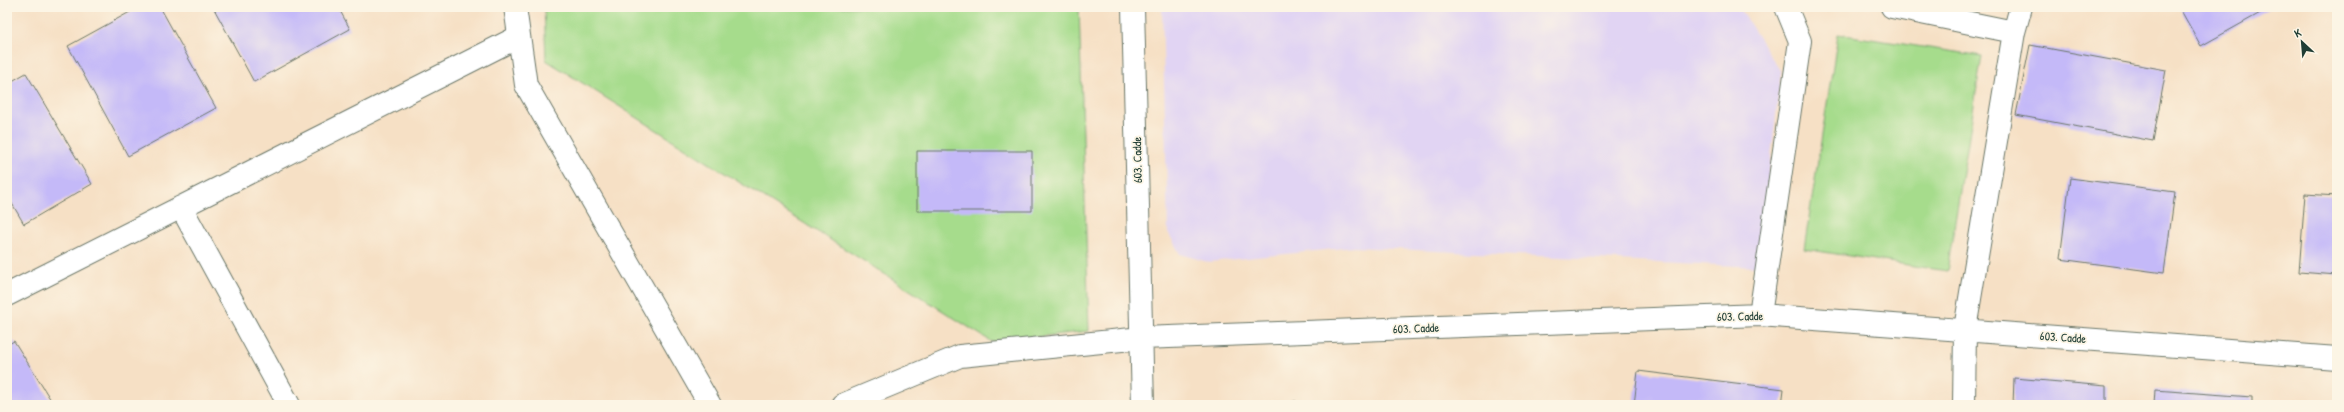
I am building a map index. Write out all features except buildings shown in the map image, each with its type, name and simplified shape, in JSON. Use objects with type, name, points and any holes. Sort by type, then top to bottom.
[{"type":"street","points":[[515,7],[518,37],[526,85],[710,405]]},
{"type":"street","name":"603. Cadde","points":[[1133,7],[1143,405]]},
{"type":"street","points":[[1760,315],[1800,41],[1786,7]]},
{"type":"street","points":[[1892,7],[2014,32]]},
{"type":"street","points":[[1964,405],[1965,330],[2014,32],[2020,7]]},
{"type":"street","points":[[7,295],[518,37]]},
{"type":"street","points":[[181,207],[289,405]]},
{"type":"street","name":"603. Cadde","points":[[1142,338],[1760,315],[2337,358]]},
{"type":"street","points":[[842,405],[960,356],[1142,338]]},
{"type":"shaded area","points":[[1162,7],[1739,7],[1781,72],[1758,267],[1354,247],[1208,262],[1180,254],[1168,232]]},
{"type":"green space","points":[[544,7],[1079,7],[1089,331],[992,342],[546,60]]},
{"type":"green space","points":[[1838,34],[1982,56],[1947,271],[1804,249]]}]
